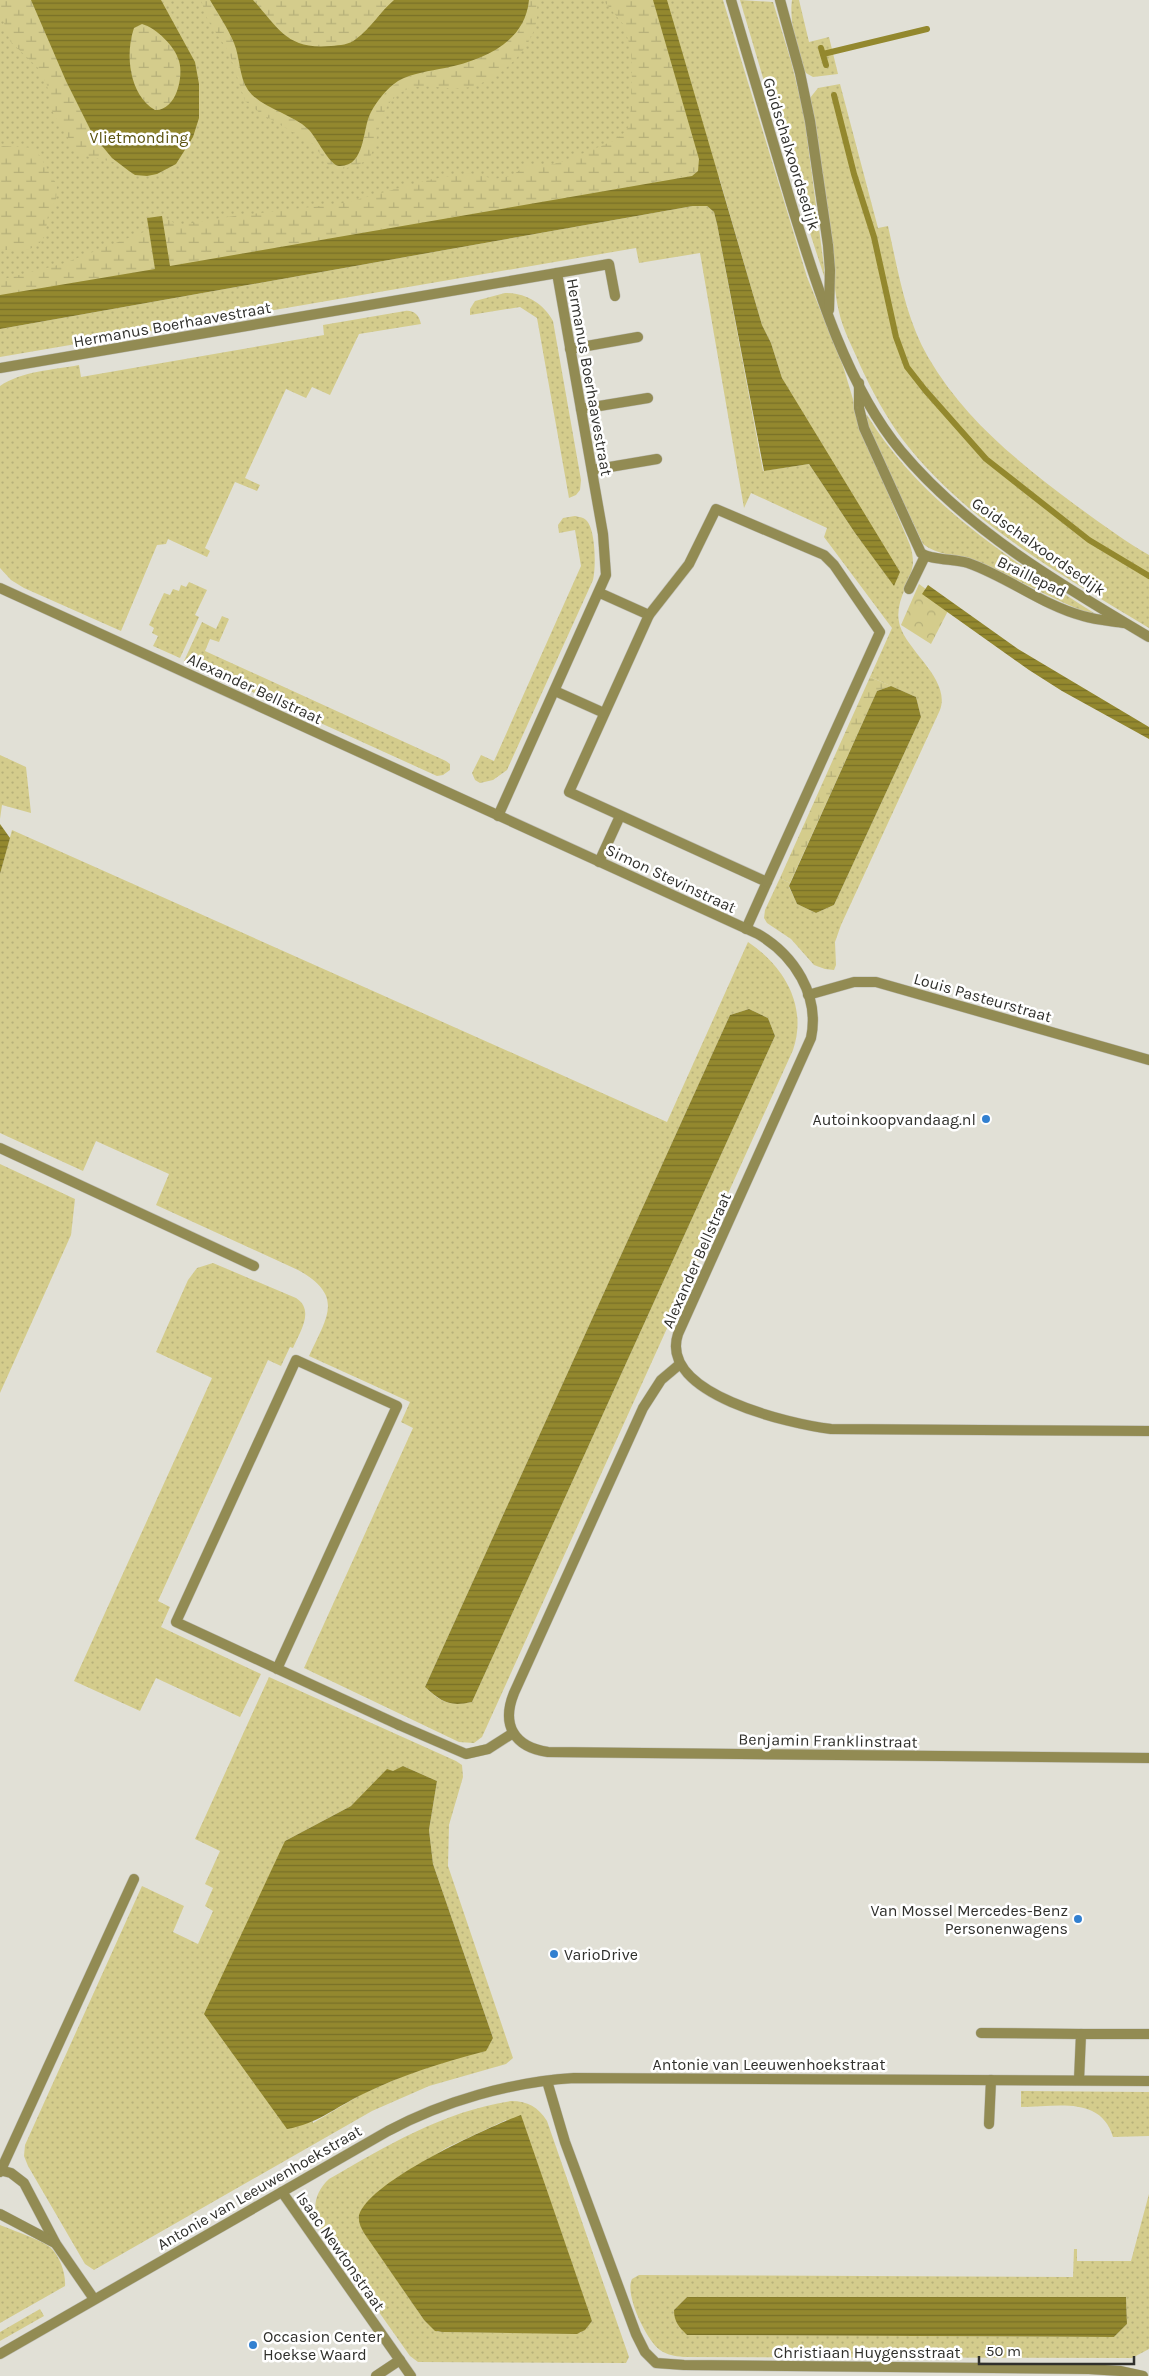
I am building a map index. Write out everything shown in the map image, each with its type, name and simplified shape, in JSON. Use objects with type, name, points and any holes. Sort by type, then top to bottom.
[{"type":"street","name":"Goidschalxoordsedijk","points":[[731,0],[797,221],[829,316],[859,383],[899,449],[939,492],[1020,555],[1149,637]]},
{"type":"street","name":"Goidschalxoordsedijk","points":[[780,0],[810,121],[828,245],[830,270],[829,316]]},
{"type":"street","points":[[557,273],[609,264],[615,296]]},
{"type":"street","name":"Hermanus Boerhaavestraat","points":[[0,368],[557,273],[592,470],[606,575],[498,816]]},
{"type":"street","points":[[570,349],[638,337]]},
{"type":"street","points":[[859,383],[860,408],[864,428],[913,539],[918,549],[925,556],[909,588]]},
{"type":"street","points":[[581,409],[648,398]]},
{"type":"street","points":[[592,470],[657,459]]},
{"type":"street","points":[[746,929],[880,632],[834,565],[824,555],[716,509],[689,564],[649,615],[569,792],[767,882]]},
{"type":"street","name":"Braillepad","points":[[925,556],[956,560],[975,566],[1084,617],[1125,623]]},
{"type":"street","name":"Alexander Bellstraat","points":[[0,588],[498,816]]},
{"type":"street","points":[[600,592],[649,615]]},
{"type":"street","points":[[555,691],[604,713]]},
{"type":"street","name":"Simon Stevinstraat","points":[[498,816],[770,941],[783,951],[800,974],[808,995]]},
{"type":"street","points":[[599,862],[620,816]]},
{"type":"street","name":"Louis Pasteurstraat","points":[[808,995],[854,982],[876,982],[1149,1060]]},
{"type":"street","name":"Alexander Bellstraat","points":[[680,1364],[676,1348],[678,1334],[809,1044],[812,1024],[808,995]]},
{"type":"street","points":[[0,1148],[254,1266]]},
{"type":"street","points":[[277,1669],[397,1406],[296,1360],[176,1622],[277,1669],[399,1725],[466,1754],[482,1752],[513,1733],[508,1716],[510,1702],[590,1524],[647,1400],[665,1375],[680,1364],[686,1373],[698,1384],[742,1406],[782,1419],[820,1428],[1149,1432]]},
{"type":"street","name":"Benjamin Franklinstraat","points":[[513,1733],[528,1747],[548,1752],[1149,1758]]},
{"type":"street","points":[[94,2299],[56,2244],[24,2183],[11,2173],[0,2171],[134,1879]]},
{"type":"street","points":[[981,2033],[1149,2034]]},
{"type":"street","points":[[1079,2080],[1080,2034]]},
{"type":"street","name":"Antonie van Leeuwenhoekstraat","points":[[0,2354],[376,2137],[414,2117],[489,2093],[547,2081],[590,2078],[1149,2081]]},
{"type":"street","points":[[989,2124],[991,2080]]},
{"type":"street","name":"Christiaan Huygensstraat","points":[[547,2081],[565,2142],[626,2309],[639,2340],[651,2359],[667,2365],[1102,2369],[1143,2376]]},
{"type":"street","name":"Isaac Newtonstraat","points":[[282,2192],[411,2376]]},
{"type":"street","points":[[0,2214],[56,2244]]},
{"type":"street","points":[[376,2376],[400,2360]]},
{"type":"green space","name":"Vlietmonding","points":[[0,0],[723,0],[807,277],[843,366],[864,436],[911,547],[913,564],[900,602],[898,618],[900,626],[904,636],[934,677],[940,688],[942,699],[940,710],[841,925],[835,942],[836,965],[834,970],[814,965],[791,939],[767,923],[764,918],[765,910],[780,878],[790,883],[789,887],[797,904],[816,913],[834,905],[921,717],[916,697],[870,677],[892,628],[824,537],[827,528],[751,493],[744,508],[700,253],[639,263],[636,248],[0,357],[0,329],[693,206],[707,206],[714,212],[717,224],[763,471],[809,464],[855,533],[894,585],[782,378],[771,343],[762,325],[719,177],[0,301]]},
{"type":"green space","points":[[1,0],[31,0],[93,135],[118,163],[77,154],[51,109],[47,85],[38,68],[10,41],[1,14]]},
{"type":"green space","points":[[201,0],[210,0],[234,43],[244,81],[262,101],[307,127],[334,164],[361,149],[370,113],[389,88],[407,77],[456,66],[515,37],[527,16],[529,0],[537,0],[537,14],[536,23],[526,46],[508,66],[486,81],[474,86],[453,88],[426,86],[410,88],[401,92],[393,99],[384,112],[373,152],[369,159],[356,166],[335,170],[329,166],[313,144],[260,113],[245,101],[229,52],[208,21]]},
{"type":"green space","points":[[253,0],[394,0],[353,41],[341,45],[317,46],[305,45],[294,41],[270,20]]},
{"type":"green space","points":[[603,0],[653,0],[699,159],[699,168],[694,175],[170,266],[162,216],[176,224],[186,224],[234,216],[345,203],[428,180],[469,173],[495,179],[511,176],[526,166],[554,164],[567,160],[613,141],[625,132],[630,124],[631,49],[623,24]]},
{"type":"green space","points":[[740,0],[773,2],[791,61],[804,114],[826,282],[797,193]]},
{"type":"green space","points":[[792,0],[799,0],[809,42],[829,37],[838,74],[813,77],[806,73],[795,37],[791,7]]},
{"type":"green space","points":[[142,24],[153,29],[164,38],[174,49],[179,61],[180,76],[177,92],[168,105],[162,109],[155,110],[139,95],[131,73],[131,38],[134,28]]},
{"type":"green space","points":[[840,84],[878,228],[888,226],[908,310],[913,326],[928,357],[958,400],[993,438],[1032,472],[1074,504],[1149,555],[1149,628],[1050,567],[986,522],[956,497],[928,469],[903,440],[880,404],[848,339],[839,312],[828,219],[810,98],[818,88]]},
{"type":"green space","points":[[0,147],[35,148],[57,185],[56,199],[48,215],[45,236],[39,244],[28,250],[0,250]]},
{"type":"green space","points":[[149,230],[155,269],[0,295],[0,280],[62,264]]},
{"type":"green space","points":[[505,293],[513,293],[533,300],[544,309],[553,321],[581,480],[580,490],[576,495],[569,498],[537,318],[520,307],[470,315],[470,309],[475,301]]},
{"type":"green space","points":[[411,311],[416,314],[421,324],[359,334],[330,395],[312,387],[306,398],[286,389],[245,478],[260,485],[257,491],[235,482],[205,548],[210,551],[207,557],[168,539],[166,544],[157,545],[121,631],[24,588],[11,580],[0,568],[0,386],[28,374],[79,365],[81,377],[324,335],[323,325]]},
{"type":"green space","points":[[864,415],[867,415],[889,447],[913,475],[940,502],[999,549],[1094,613],[1093,615],[989,567],[934,550],[923,544],[870,432]]},
{"type":"green space","points":[[575,516],[586,520],[592,531],[595,558],[593,580],[507,770],[493,780],[480,783],[475,780],[472,773],[481,755],[494,761],[581,566],[575,530],[559,533],[558,525],[563,518]]},
{"type":"green space","points":[[189,582],[207,590],[195,615],[199,617],[180,658],[153,646],[158,636],[152,633],[154,628],[149,625],[164,593],[170,595],[173,589],[179,591],[181,585],[186,587]]},
{"type":"green space","points":[[919,584],[950,607],[931,644],[901,625]]},
{"type":"green space","points":[[222,616],[229,619],[219,642],[210,639],[205,651],[446,761],[450,764],[450,770],[443,775],[437,776],[184,661],[202,622],[216,629]]},
{"type":"green space","points":[[870,677],[891,686],[877,691],[790,883],[780,878]]},
{"type":"green space","points":[[0,755],[26,767],[31,813],[2,805],[0,819]]},
{"type":"green space","points":[[12,830],[667,1122],[748,942],[772,963],[790,988],[797,1018],[797,1034],[793,1050],[482,1737],[474,1743],[459,1742],[304,1668],[413,1428],[401,1422],[410,1402],[309,1356],[326,1319],[327,1298],[322,1289],[298,1270],[156,1205],[169,1174],[96,1141],[83,1171],[0,1133],[0,874]],"holes":[[[749,1009],[768,1018],[775,1036],[472,1702],[458,1704],[441,1700],[425,1687],[730,1015]]]},
{"type":"green space","points":[[0,1164],[75,1199],[71,1235],[0,1393]]},
{"type":"green space","points":[[213,1263],[296,1298],[305,1309],[302,1328],[293,1348],[290,1347],[281,1366],[268,1360],[158,1601],[170,1607],[161,1627],[261,1674],[240,1717],[156,1678],[140,1711],[74,1681],[212,1378],[156,1352],[188,1280],[197,1268]]},
{"type":"green space","points":[[269,1677],[462,1765],[463,1777],[449,1825],[448,1866],[513,2058],[506,2064],[429,2086],[372,2111],[94,2270],[85,2264],[28,2166],[24,2156],[25,2145],[142,1886],[184,1906],[173,1932],[198,1944],[213,1911],[205,1906],[213,1888],[205,1884],[220,1851],[195,1839]],"holes":[[[403,1766],[437,1781],[429,1830],[433,1864],[493,2038],[446,2061],[415,2071],[362,2094],[313,2123],[285,1841],[351,1806]]]},
{"type":"green space","points":[[1021,2091],[1149,2092],[1149,2136],[1113,2137],[1107,2124],[1098,2115],[1088,2109],[1075,2106],[1021,2107]]},
{"type":"green space","points":[[511,2101],[523,2102],[540,2112],[547,2121],[629,2357],[626,2363],[418,2362],[410,2356],[321,2230],[315,2209],[317,2196],[329,2179],[416,2131],[439,2121],[486,2106]],"holes":[[[506,2120],[592,2321],[580,2333],[438,2332],[424,2320],[361,2227],[375,2196],[394,2181],[446,2148]]]},
{"type":"green space","points":[[1149,2194],[1149,2349],[1132,2358],[680,2357],[663,2352],[649,2337],[638,2317],[630,2286],[632,2279],[639,2275],[1073,2277],[1074,2249],[1077,2249],[1077,2261],[1131,2261]],"holes":[[[687,2297],[1126,2297],[1127,2324],[1114,2337],[687,2335],[674,2310]]]},
{"type":"green space","points":[[0,2225],[50,2247],[59,2260],[65,2286],[0,2323]]},
{"type":"green space","points":[[40,2309],[44,2316],[0,2341],[0,2332]]},
{"type":"shaded area","points":[[31,0],[161,0],[195,62],[199,84],[199,118],[193,137],[176,164],[157,174],[147,176],[135,175],[112,158],[93,135],[66,81]],"holes":[[[142,24],[159,34],[174,49],[180,68],[179,84],[173,99],[162,109],[155,110],[139,95],[131,73],[130,50],[134,28]]]},
{"type":"shaded area","points":[[210,0],[253,0],[285,35],[294,41],[304,45],[331,46],[347,44],[353,41],[394,0],[529,0],[526,15],[520,28],[500,47],[459,65],[409,76],[390,87],[371,112],[359,154],[348,165],[339,166],[331,161],[308,129],[261,102],[248,90],[243,79],[234,43]]},
{"type":"shaded area","points":[[653,0],[667,0],[762,325],[771,343],[782,378],[900,572],[894,586],[855,533],[809,464],[764,471],[717,224],[714,212],[707,206],[693,206],[0,329],[0,295],[155,269],[147,218],[162,216],[170,266],[692,176],[698,171],[699,159]]},
{"type":"shaded area","points":[[928,585],[1018,649],[1149,727],[1149,739],[1062,691],[1029,670],[922,594]]},
{"type":"shaded area","points":[[891,686],[916,697],[921,717],[834,905],[816,913],[797,904],[789,886],[877,691]]},
{"type":"shaded area","points":[[0,824],[10,838],[0,874]]},
{"type":"shaded area","points":[[749,1009],[768,1018],[775,1036],[472,1702],[457,1704],[441,1700],[425,1687],[730,1015]]},
{"type":"shaded area","points":[[403,1766],[437,1781],[429,1830],[433,1864],[493,2038],[486,2051],[438,2064],[408,2075],[363,2094],[317,2119],[298,2127],[287,2129],[204,2014],[285,1841],[351,1806],[387,1769],[393,1771]]},
{"type":"shaded area","points":[[521,2115],[592,2321],[585,2330],[577,2334],[435,2331],[424,2320],[364,2233],[359,2222],[359,2215],[367,2201],[406,2172],[458,2143]]},
{"type":"shaded area","points":[[687,2297],[1126,2297],[1127,2324],[1114,2337],[687,2335],[678,2324],[674,2310]]},
{"type":"waterway","points":[[823,54],[927,29]]},
{"type":"waterway","points":[[821,48],[826,65]]},
{"type":"waterway","points":[[834,95],[854,174],[874,237],[896,337],[907,367],[986,459],[1089,540],[1149,576]]},
{"type":"place","name":"Autoinkoopvandaag.nl","points":[[986,1119]]},
{"type":"place","name":"Van Mossel Mercedes-Benz Personenwagens","points":[[1078,1919]]},
{"type":"place","name":"VarioDrive","points":[[554,1954]]},
{"type":"place","name":"Occasion Center Hoekse Waard","points":[[253,2345]]}]
